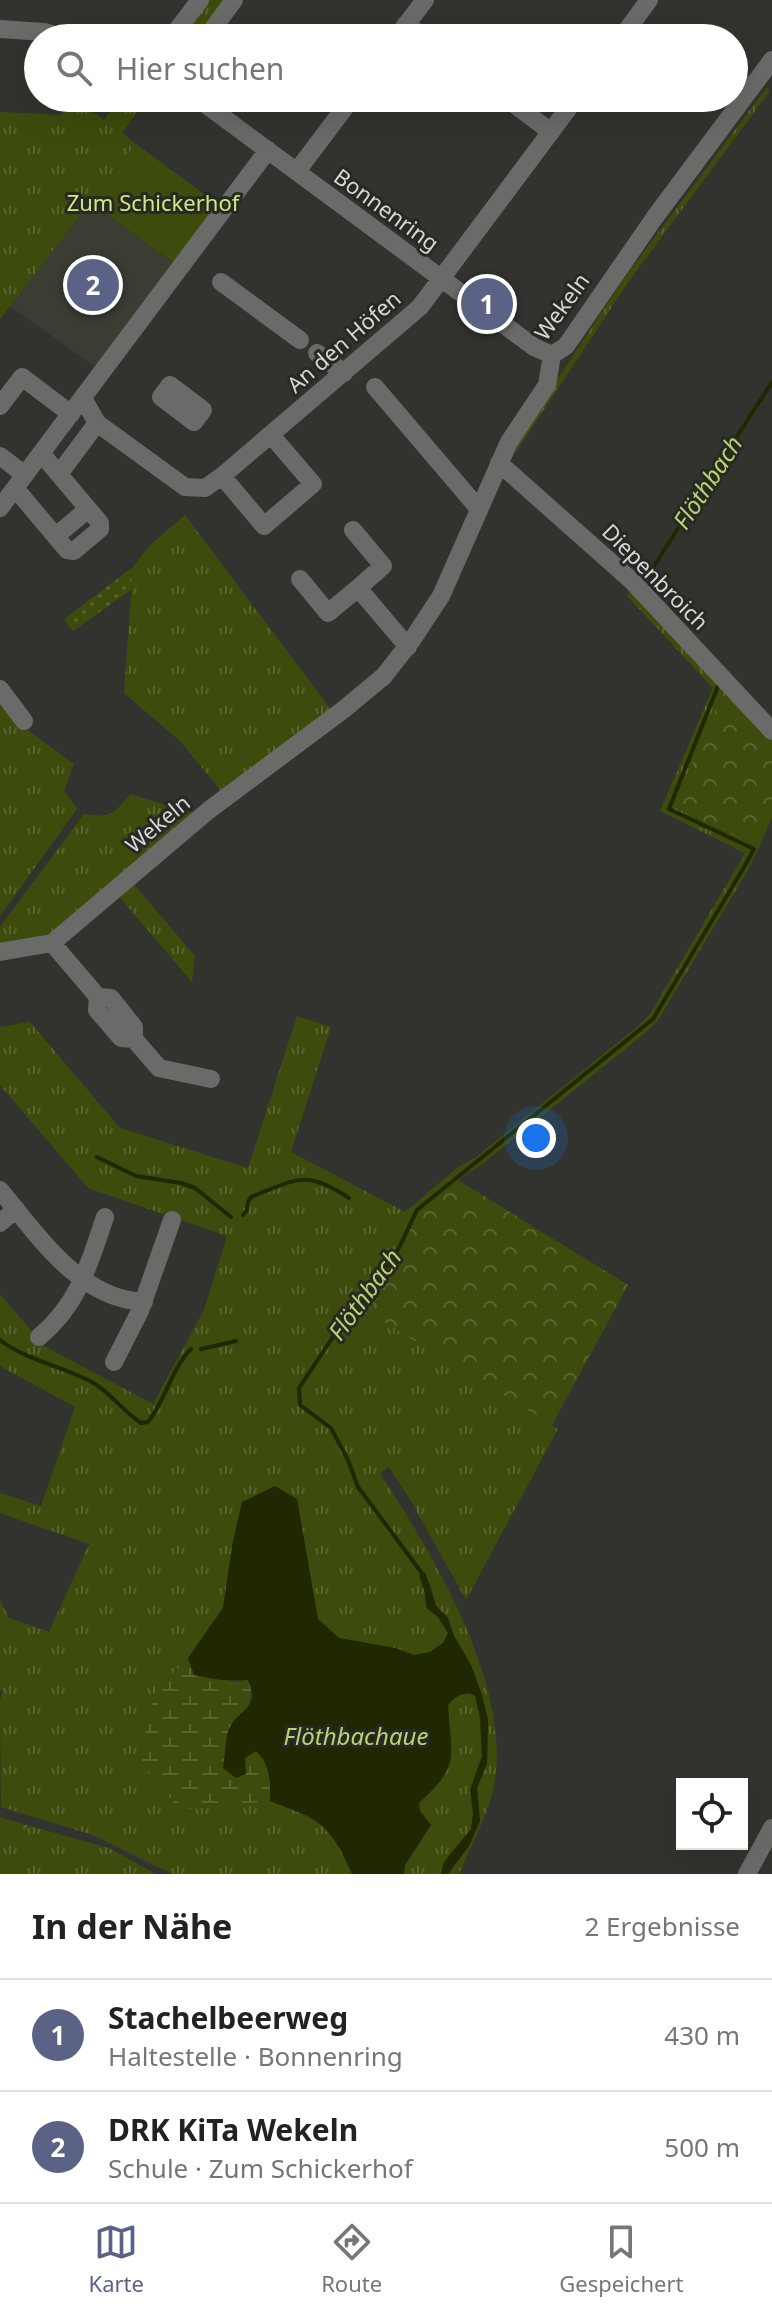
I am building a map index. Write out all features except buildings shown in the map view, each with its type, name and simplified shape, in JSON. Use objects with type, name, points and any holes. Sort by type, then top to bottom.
[{"type":"street","points":[[182,24],[200,0]]},
{"type":"street","points":[[216,24],[234,0]]},
{"type":"street","points":[[406,24],[425,0]]},
{"type":"street","points":[[631,24],[649,0]]},
{"type":"street","points":[[0,29],[24,31]]},
{"type":"street","name":"Wekeln","points":[[748,92],[772,60]]},
{"type":"street","name":"Bonnenring","points":[[216,112],[534,347],[552,355]]},
{"type":"street","points":[[297,171],[341,112]]},
{"type":"street","points":[[525,112],[551,132]]},
{"type":"street","name":"An den Höfen","points":[[83,398],[97,423],[185,487],[205,488],[420,307],[566,112]]},
{"type":"street","name":"Wekeln","points":[[52,943],[209,810],[384,676],[408,647],[441,596],[509,442],[547,385],[552,355],[566,346],[655,217],[733,112]]},
{"type":"street","points":[[0,508],[268,150]]},
{"type":"street","points":[[221,282],[300,340]]},
{"type":"street","points":[[317,353],[344,373]]},
{"type":"street","points":[[0,406],[22,377],[71,414]]},
{"type":"street","points":[[375,387],[479,509]]},
{"type":"street","points":[[59,474],[97,423]]},
{"type":"street","points":[[222,476],[264,526],[313,484],[271,435]]},
{"type":"street","points":[[0,456],[56,536],[88,509],[41,453]]},
{"type":"street","name":"Diepenbroich","points":[[499,463],[632,581],[772,731]]},
{"type":"street","points":[[300,579],[328,613],[383,566],[353,530]]},
{"type":"street","points":[[358,588],[408,647]]},
{"type":"street","points":[[0,689],[24,721]]},
{"type":"street","points":[[0,952],[52,943],[98,997],[111,998],[134,1027],[134,1039],[159,1068],[211,1079]]},
{"type":"street","points":[[0,1190],[61,1262],[82,1279],[124,1301],[144,1302]]},
{"type":"street","points":[[0,1223],[16,1209]]},
{"type":"street","points":[[39,1337],[64,1315],[82,1279],[105,1217]]},
{"type":"street","points":[[114,1362],[144,1302],[172,1220]]},
{"type":"street","points":[[747,1874],[772,1828]]},
{"type":"shaded area","points":[[91,202],[175,264],[98,369],[10,306]]},
{"type":"green space","points":[[204,0],[227,0],[209,24],[186,24]]},
{"type":"green space","points":[[767,87],[770,91],[629,281],[516,452],[511,449],[625,277]]},
{"type":"green space","points":[[0,112],[62,115],[62,112],[93,112],[104,120],[110,112],[137,112],[122,133],[136,144],[0,319]]},
{"type":"green space","name":"Zum Schickerhof","points":[[136,144],[219,205],[175,264],[91,202]]},
{"type":"green space","points":[[185,515],[332,711],[222,792],[180,741],[124,693],[133,567],[150,545]]},
{"type":"green space","points":[[133,567],[131,590],[73,631],[64,619]]},
{"type":"green space","points":[[632,589],[725,687],[674,807],[759,847],[658,1020],[416,1216],[396,1261],[359,1306],[558,1429],[466,1600],[389,1467],[380,1473],[424,1544],[466,1626],[493,1713],[497,1755],[492,1795],[459,1874],[448,1874],[469,1846],[480,1821],[477,1788],[487,1763],[488,1720],[471,1665],[454,1636],[448,1618],[436,1606],[430,1583],[419,1576],[426,1593],[427,1609],[438,1617],[448,1633],[443,1643],[430,1652],[414,1655],[395,1648],[339,1638],[317,1619],[297,1499],[233,1541],[223,1608],[188,1658],[153,1695],[180,1810],[270,1801],[316,1819],[341,1847],[352,1874],[172,1874],[93,1835],[1,1807],[0,1700],[3,1691],[0,1690],[0,1601],[9,1618],[49,1632],[89,1544],[0,1513],[0,1493],[41,1506],[75,1407],[0,1366],[0,1294],[44,1346],[153,1404],[204,1310],[227,1236],[88,1188],[0,1085],[0,1027],[30,1022],[120,1128],[248,1168],[297,1016],[331,1027],[291,1152],[405,1212],[650,1014],[745,853],[660,811],[713,688],[627,596]]},
{"type":"green space","points":[[725,687],[772,737],[772,817],[759,847],[674,807]]},
{"type":"green space","points":[[0,696],[22,726],[74,764],[64,791],[77,809],[0,916]]},
{"type":"green space","points":[[130,794],[197,814],[47,939],[0,948],[0,927],[84,814],[100,816],[111,813]]},
{"type":"green space","points":[[132,882],[195,956],[192,982],[117,894]]},
{"type":"green space","points":[[458,1180],[628,1285],[552,1425],[358,1306],[396,1261],[416,1216]]},
{"type":"green space","points":[[188,1658],[195,1675],[238,1682],[248,1680],[250,1701],[230,1728],[245,1758],[256,1750],[265,1762],[270,1780],[270,1801],[180,1810],[140,1761],[153,1695]]},
{"type":"green space","points":[[469,1693],[475,1696],[480,1717],[482,1756],[471,1790],[471,1830],[444,1862],[441,1874],[404,1874],[405,1865],[431,1825],[419,1810],[419,1803],[442,1779],[450,1760],[448,1705],[456,1696]]},
{"type":"green space","points":[[0,1817],[30,1826],[0,1846]]},
{"type":"green space","points":[[30,1826],[109,1848],[156,1874],[0,1874],[0,1846]]},
{"type":"water","name":"Flöthbachaue","points":[[275,1486],[297,1499],[318,1619],[339,1638],[395,1648],[414,1655],[430,1652],[443,1643],[448,1633],[438,1617],[426,1607],[419,1575],[425,1572],[436,1606],[448,1618],[454,1636],[471,1665],[488,1720],[487,1764],[477,1788],[480,1821],[469,1846],[448,1874],[441,1874],[444,1862],[471,1829],[473,1813],[470,1790],[482,1756],[480,1717],[475,1696],[460,1695],[448,1705],[450,1760],[442,1779],[419,1803],[420,1811],[431,1825],[405,1865],[404,1874],[352,1874],[337,1844],[322,1826],[301,1813],[270,1801],[267,1768],[256,1751],[245,1758],[246,1774],[236,1778],[223,1768],[229,1729],[251,1703],[252,1690],[248,1680],[220,1680],[194,1675],[188,1658],[223,1608],[242,1502]]},
{"type":"waterway","name":"Flöthbach","points":[[643,583],[772,382]]},
{"type":"waterway","name":"Flöthbach","points":[[424,1576],[358,1487],[331,1428],[300,1405],[299,1388],[357,1301],[395,1256],[417,1210],[653,1019],[743,869],[754,849],[669,809],[718,686]]},
{"type":"waterway","points":[[97,1157],[136,1176],[195,1188],[231,1217]]},
{"type":"waterway","points":[[243,1215],[251,1197],[301,1180],[322,1183],[349,1198]]},
{"type":"waterway","points":[[0,1340],[22,1353],[92,1382],[141,1423],[148,1422],[178,1366],[191,1349]]},
{"type":"waterway","points":[[201,1349],[236,1341]]},
{"type":"place","name":"DRK KiTa Wekeln","points":[[93,285]]},
{"type":"place","name":"Stachelbeerweg","points":[[487,304]]}]
